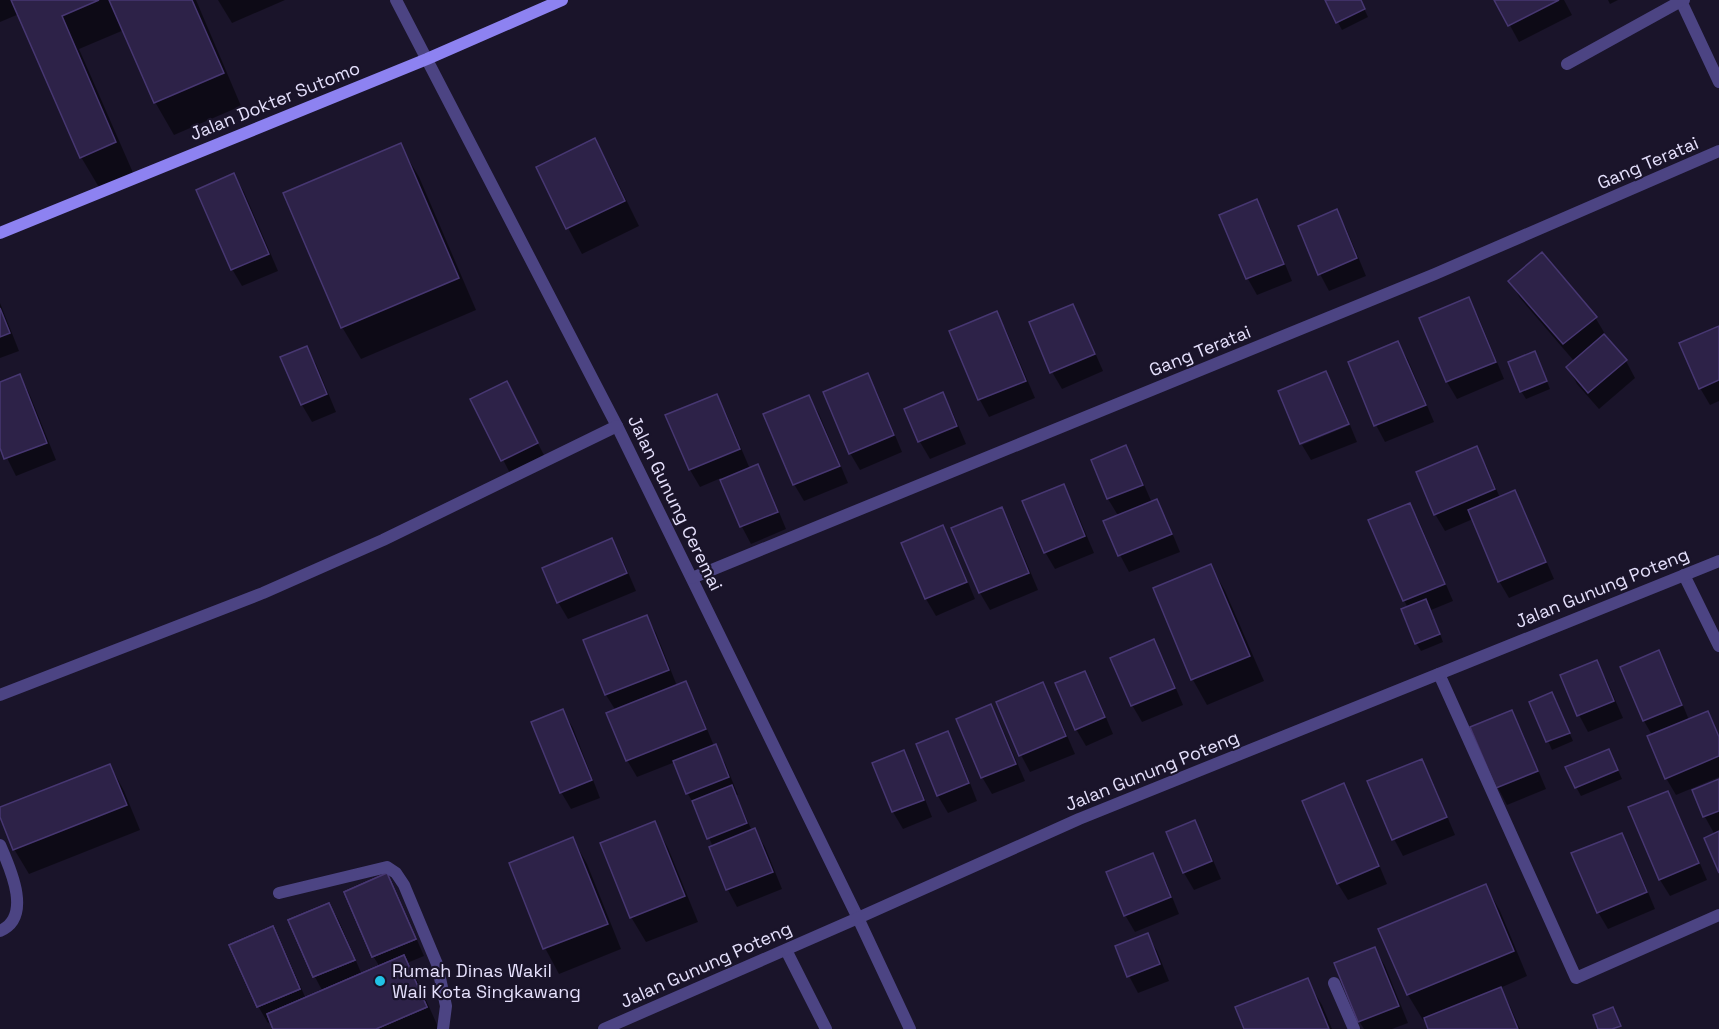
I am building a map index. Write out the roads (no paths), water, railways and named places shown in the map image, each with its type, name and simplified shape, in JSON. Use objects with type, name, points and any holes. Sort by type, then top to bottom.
[{"type":"street","name":"Jalan Gunung Ceremai","points":[[396,0],[617,426],[910,1029]]},
{"type":"street","name":"Jalan Dokter Sutomo","points":[[0,233],[427,59],[562,0]]},
{"type":"street","points":[[1567,64],[1682,0],[1719,82]]},
{"type":"street","name":"Gang Teratai","points":[[692,578],[1424,279],[1719,151]]},
{"type":"street","points":[[0,695],[263,593],[383,540],[617,426]]},
{"type":"street","name":"Jalan Gunung Poteng","points":[[604,1029],[1079,819],[1719,561]]},
{"type":"street","points":[[1684,574],[1719,646]]},
{"type":"street","points":[[1439,674],[1576,978],[1719,915]]},
{"type":"street","points":[[0,845],[16,888],[18,906],[8,928],[0,931]]},
{"type":"street","points":[[279,893],[387,867],[396,873],[404,885],[437,964],[446,1006],[443,1029]]},
{"type":"street","points":[[786,950],[826,1029]]},
{"type":"street","points":[[1334,983],[1354,1029]]},
{"type":"place","name":"Rumah Dinas Wakil Wali Kota Singkawang","points":[[380,981]]}]
